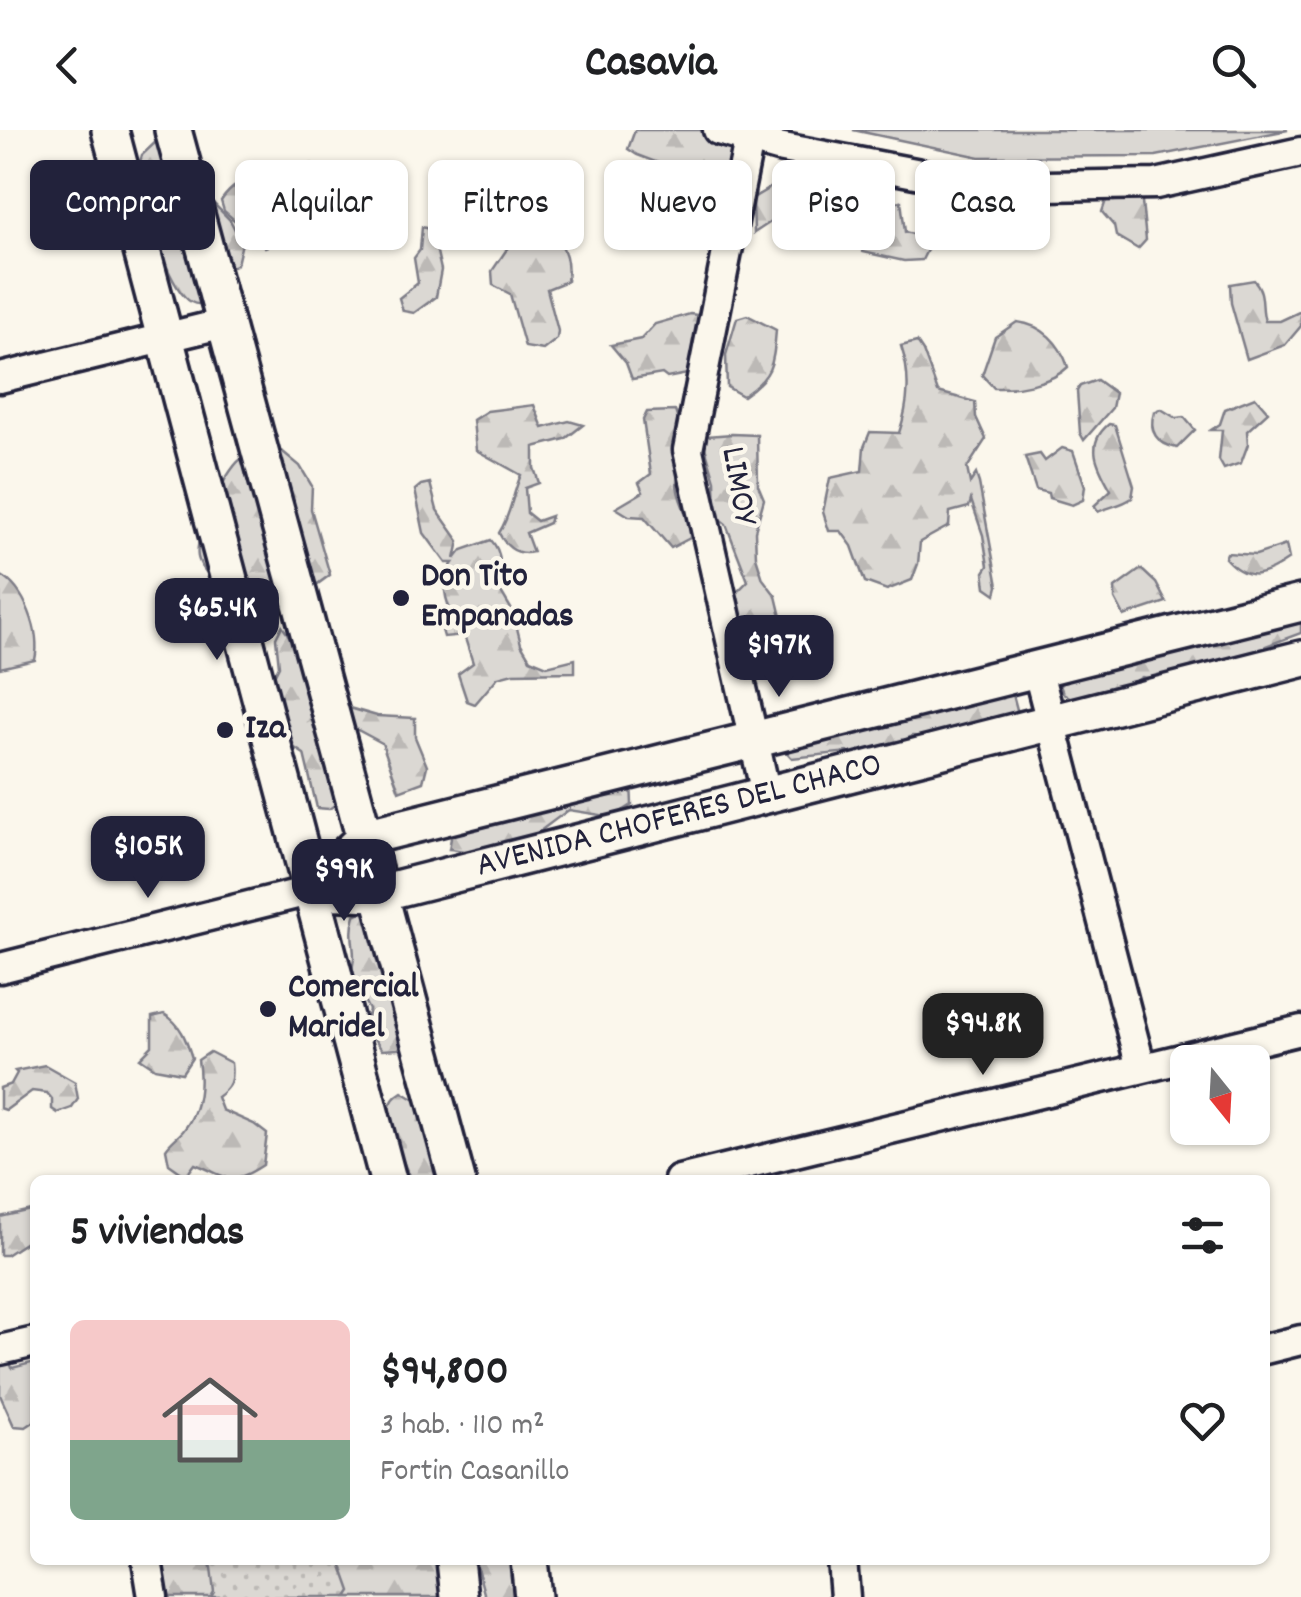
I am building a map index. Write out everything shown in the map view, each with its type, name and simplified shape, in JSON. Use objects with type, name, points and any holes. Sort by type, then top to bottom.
[{"type":"street","points":[[110,130],[387,1175]]},
{"type":"street","points":[[173,130],[456,1175]]},
{"type":"street","points":[[718,130],[989,187],[1156,184],[1301,152]]},
{"type":"street","name":"LIMOY","points":[[749,135],[688,450],[766,794]]},
{"type":"street","points":[[0,378],[225,324]]},
{"type":"street","name":"AVENIDA CHOFERES DEL CHACO","points":[[309,890],[365,837],[1301,603]]},
{"type":"street","name":"AVENIDA CHOFERES DEL CHACO","points":[[309,890],[380,893],[1301,659]]},
{"type":"street","points":[[1037,668],[1141,1068]]},
{"type":"street","points":[[0,968],[309,890]]},
{"type":"street","points":[[726,1175],[782,1169],[1141,1068],[1301,1030]]},
{"type":"street","points":[[1270,1348],[1301,1340]]},
{"type":"street","points":[[0,1350],[30,1343]]},
{"type":"street","points":[[148,1565],[153,1597]]},
{"type":"street","points":[[456,1565],[459,1597]]},
{"type":"street","points":[[530,1565],[534,1597]]},
{"type":"street","points":[[842,1565],[845,1597]]},
{"type":"green space","points":[[635,130],[725,130],[733,141],[729,160],[650,160],[628,149]]},
{"type":"green space","points":[[853,130],[1288,130],[1156,156],[980,157]]},
{"type":"green space","points":[[159,139],[182,160],[141,160]]},
{"type":"green space","points":[[788,139],[824,141],[828,160],[785,160]]},
{"type":"green space","points":[[235,186],[235,221],[224,211],[221,201]]},
{"type":"green space","points":[[772,187],[772,221],[754,233],[753,198]]},
{"type":"green space","points":[[1141,192],[1146,240],[1138,249],[1116,236],[1114,226],[1102,212],[1106,200]]},
{"type":"green space","points":[[901,201],[905,232],[915,235],[915,250],[927,250],[922,260],[904,261],[862,250],[895,250],[895,203]]},
{"type":"green space","points":[[215,205],[235,230],[235,250],[240,250],[237,264],[224,271],[208,299],[200,304],[184,296],[161,250],[215,250]]},
{"type":"green space","points":[[422,227],[428,229],[428,250],[436,250],[441,270],[436,297],[414,313],[403,311],[399,298],[418,283],[414,258],[420,250]]},
{"type":"green space","points":[[506,250],[564,250],[567,281],[547,289],[557,339],[543,350],[525,347],[510,294],[493,285],[492,271]]},
{"type":"green space","points":[[1254,280],[1265,321],[1280,321],[1301,311],[1301,326],[1285,345],[1247,359],[1231,303],[1230,284]]},
{"type":"green space","points":[[690,314],[705,316],[704,365],[667,378],[662,374],[632,379],[626,363],[611,345],[641,339],[655,324]]},
{"type":"green space","points":[[747,315],[776,330],[770,369],[743,396],[727,387],[726,355],[737,318]]},
{"type":"green space","points":[[1017,322],[1035,327],[1049,337],[1068,367],[1034,384],[994,388],[982,375],[995,337]]},
{"type":"green space","points":[[917,342],[938,392],[975,402],[976,417],[986,439],[967,468],[970,483],[976,474],[979,483],[998,586],[996,594],[986,587],[984,572],[988,566],[983,535],[971,500],[969,507],[950,512],[949,526],[920,542],[912,580],[887,590],[865,582],[852,546],[841,531],[829,531],[823,512],[830,478],[862,471],[870,432],[899,433],[908,390],[901,346]]},
{"type":"green space","points":[[1097,380],[1115,393],[1112,408],[1084,440],[1077,391]]},
{"type":"green space","points":[[1255,397],[1268,412],[1247,431],[1248,444],[1241,463],[1224,469],[1219,460],[1222,430],[1211,430],[1220,424],[1225,409]]},
{"type":"green space","points":[[534,405],[543,428],[569,421],[583,425],[565,439],[534,447],[539,483],[525,488],[527,513],[537,521],[551,516],[549,523],[526,533],[533,552],[522,553],[508,546],[499,533],[521,475],[476,450],[473,420],[487,411]]},
{"type":"green space","points":[[1161,409],[1176,418],[1184,417],[1195,430],[1177,448],[1164,444],[1153,431],[1154,412]]},
{"type":"green space","points":[[675,411],[680,438],[677,483],[690,538],[671,548],[644,517],[629,516],[616,508],[643,492],[639,483],[651,474],[643,420],[647,412]]},
{"type":"green space","points":[[1109,424],[1115,425],[1134,486],[1132,498],[1098,512],[1094,506],[1111,490],[1095,448]]},
{"type":"green space","points":[[757,435],[758,485],[764,499],[755,531],[756,557],[763,579],[776,596],[781,617],[768,623],[767,639],[748,636],[733,596],[748,581],[726,524],[716,516],[715,481],[705,447],[707,436]]},
{"type":"green space","points":[[262,448],[283,452],[300,466],[312,486],[311,509],[330,575],[290,601],[264,608],[236,599],[211,577],[198,557],[206,520],[227,476],[243,457]]},
{"type":"green space","points":[[1062,448],[1073,451],[1085,486],[1083,500],[1072,505],[1036,490],[1025,457],[1040,454],[1045,461]]},
{"type":"green space","points":[[430,483],[437,510],[459,541],[455,559],[462,550],[491,540],[498,550],[497,585],[513,612],[521,644],[530,659],[547,666],[575,659],[575,672],[513,673],[498,677],[475,704],[467,701],[458,674],[473,663],[464,635],[444,637],[442,630],[455,620],[445,591],[453,563],[446,563],[424,533],[415,490]]},
{"type":"green space","points":[[1286,545],[1289,559],[1265,573],[1241,571],[1225,558],[1227,553],[1256,555]]},
{"type":"green space","points":[[1141,569],[1156,583],[1166,602],[1124,616],[1115,599],[1115,588]]},
{"type":"green space","points":[[0,575],[24,600],[33,624],[36,649],[35,660],[0,668]]},
{"type":"green space","points":[[1301,605],[1301,633],[1266,646],[1277,665],[1158,680],[1142,677],[1124,689],[1103,717],[1063,693],[1058,680]]},
{"type":"green space","points":[[282,626],[298,649],[339,802],[329,809],[317,808],[304,754],[287,743],[261,701],[279,666],[276,638]]},
{"type":"green space","points":[[1008,676],[1019,717],[979,740],[912,736],[850,769],[848,752],[792,758],[778,743]]},
{"type":"green space","points":[[346,707],[377,716],[415,718],[415,737],[427,766],[423,782],[399,791],[382,743],[343,722]]},
{"type":"green space","points":[[631,781],[632,805],[613,817],[569,810],[523,843],[502,852],[449,849],[453,827]]},
{"type":"green space","points":[[369,908],[413,1040],[398,1049],[382,1050],[364,1025],[369,1010],[350,974],[355,915]]},
{"type":"green space","points":[[164,1014],[179,1027],[192,1058],[182,1073],[155,1068],[140,1058],[152,1046],[152,1017]]},
{"type":"green space","points":[[210,1052],[231,1063],[230,1083],[217,1097],[222,1110],[267,1134],[263,1165],[244,1175],[219,1175],[195,1164],[185,1175],[169,1164],[166,1149],[183,1131],[196,1106],[198,1060]]},
{"type":"green space","points":[[45,1065],[75,1082],[78,1099],[72,1108],[58,1113],[52,1109],[47,1093],[32,1091],[6,1110],[0,1108],[0,1088],[11,1084],[15,1071]]},
{"type":"green space","points":[[402,1092],[417,1101],[441,1094],[449,1175],[409,1175],[402,1159],[388,1148],[389,1109]]},
{"type":"green space","points":[[30,1210],[30,1239],[6,1255],[0,1255],[0,1217]]},
{"type":"green space","points":[[8,1355],[12,1368],[30,1363],[30,1424],[26,1427],[14,1426],[0,1395],[0,1358]]},
{"type":"green space","points":[[155,1565],[211,1565],[214,1592],[211,1597],[164,1597]]},
{"type":"green space","points":[[181,1565],[442,1565],[445,1597],[186,1597]]},
{"type":"green space","points":[[342,1565],[436,1565],[442,1597],[347,1597],[351,1591]]},
{"type":"green space","points":[[476,1565],[534,1565],[527,1597],[485,1597]]},
{"type":"place","name":"Don Tito Empanadas","points":[[401,598]]},
{"type":"place","name":"Iza","points":[[225,730]]},
{"type":"place","name":"Comercial Maridel","points":[[268,1009]]}]
